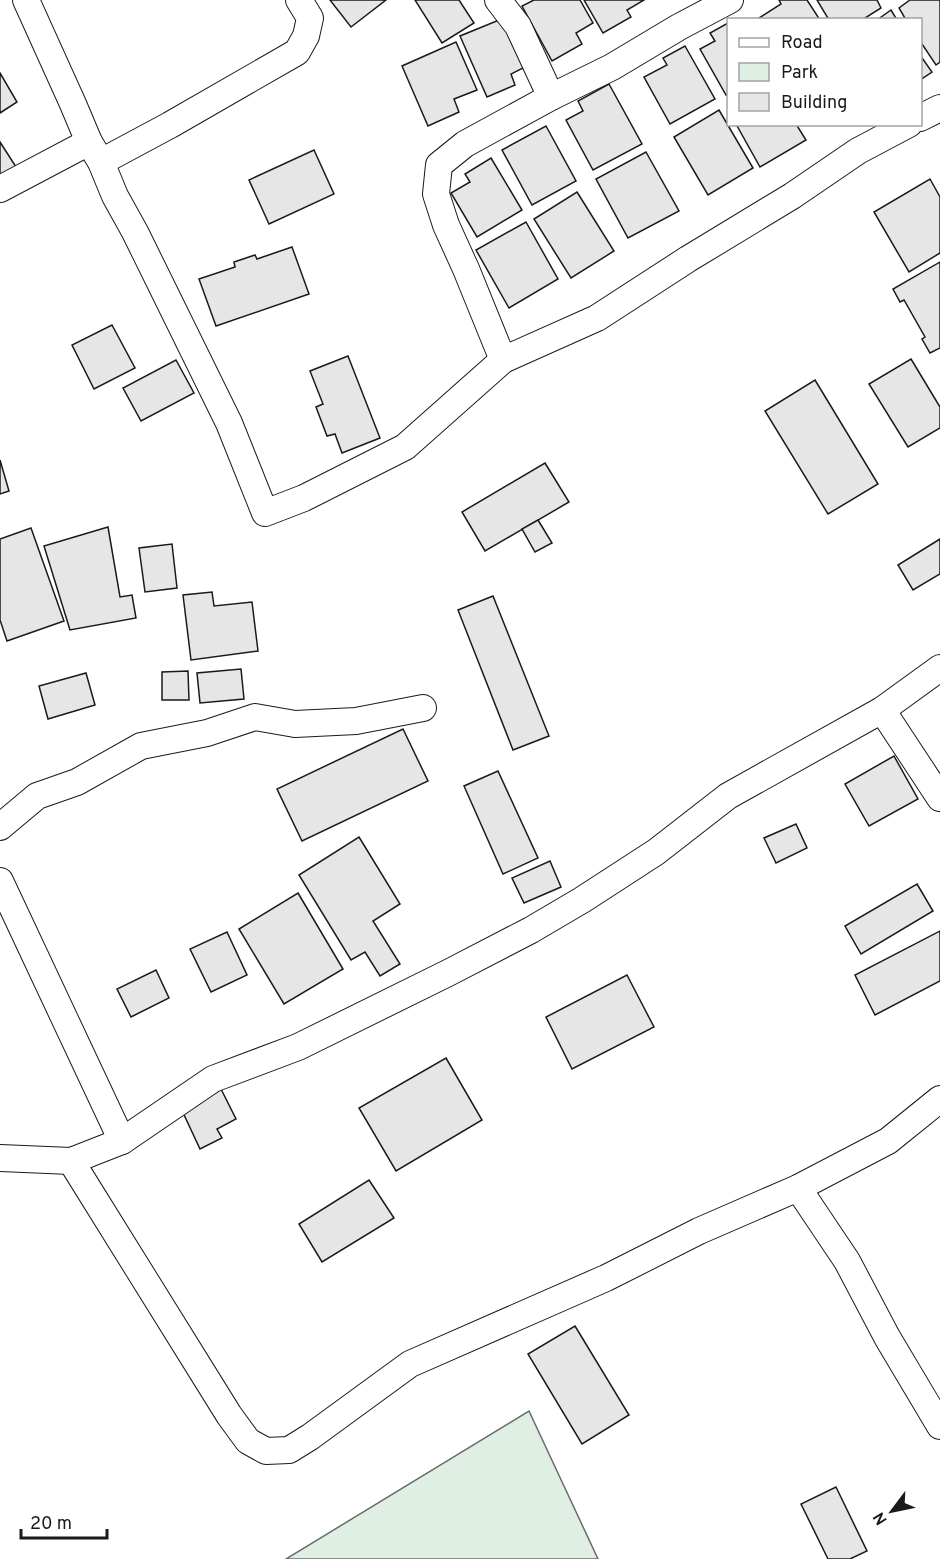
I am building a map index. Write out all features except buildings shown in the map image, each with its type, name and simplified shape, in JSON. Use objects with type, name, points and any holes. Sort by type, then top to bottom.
[{"type":"street","points":[[26,0],[115,196],[229,423],[265,513],[304,498],[405,447],[503,360],[597,318],[792,196],[858,151],[905,126]]},
{"type":"street","points":[[0,189],[179,119],[297,52],[306,36],[310,18],[299,0]]},
{"type":"street","points":[[498,0],[518,26],[551,97]]},
{"type":"street","points":[[503,360],[435,194],[439,165],[465,144],[551,97],[612,68],[679,27],[730,0]]},
{"type":"street","points":[[922,117],[940,108]]},
{"type":"street","points":[[0,1158],[71,1161],[122,1141],[213,1079],[298,1047],[448,974],[582,900],[656,852],[728,796],[882,710],[940,668]]},
{"type":"street","points":[[0,827],[37,796],[77,782],[141,746],[207,733],[255,717],[295,724],[346,722],[423,708]]},
{"type":"street","points":[[882,710],[940,798]]},
{"type":"street","points":[[0,880],[122,1141]]},
{"type":"street","points":[[71,1161],[229,1415],[248,1441],[266,1451],[290,1450],[410,1364],[606,1278],[699,1231],[798,1188],[888,1141],[940,1099]]},
{"type":"street","points":[[798,1188],[847,1262],[887,1337],[940,1426]]},
{"type":"green space","points":[[529,1411],[598,1559],[286,1559]]}]
